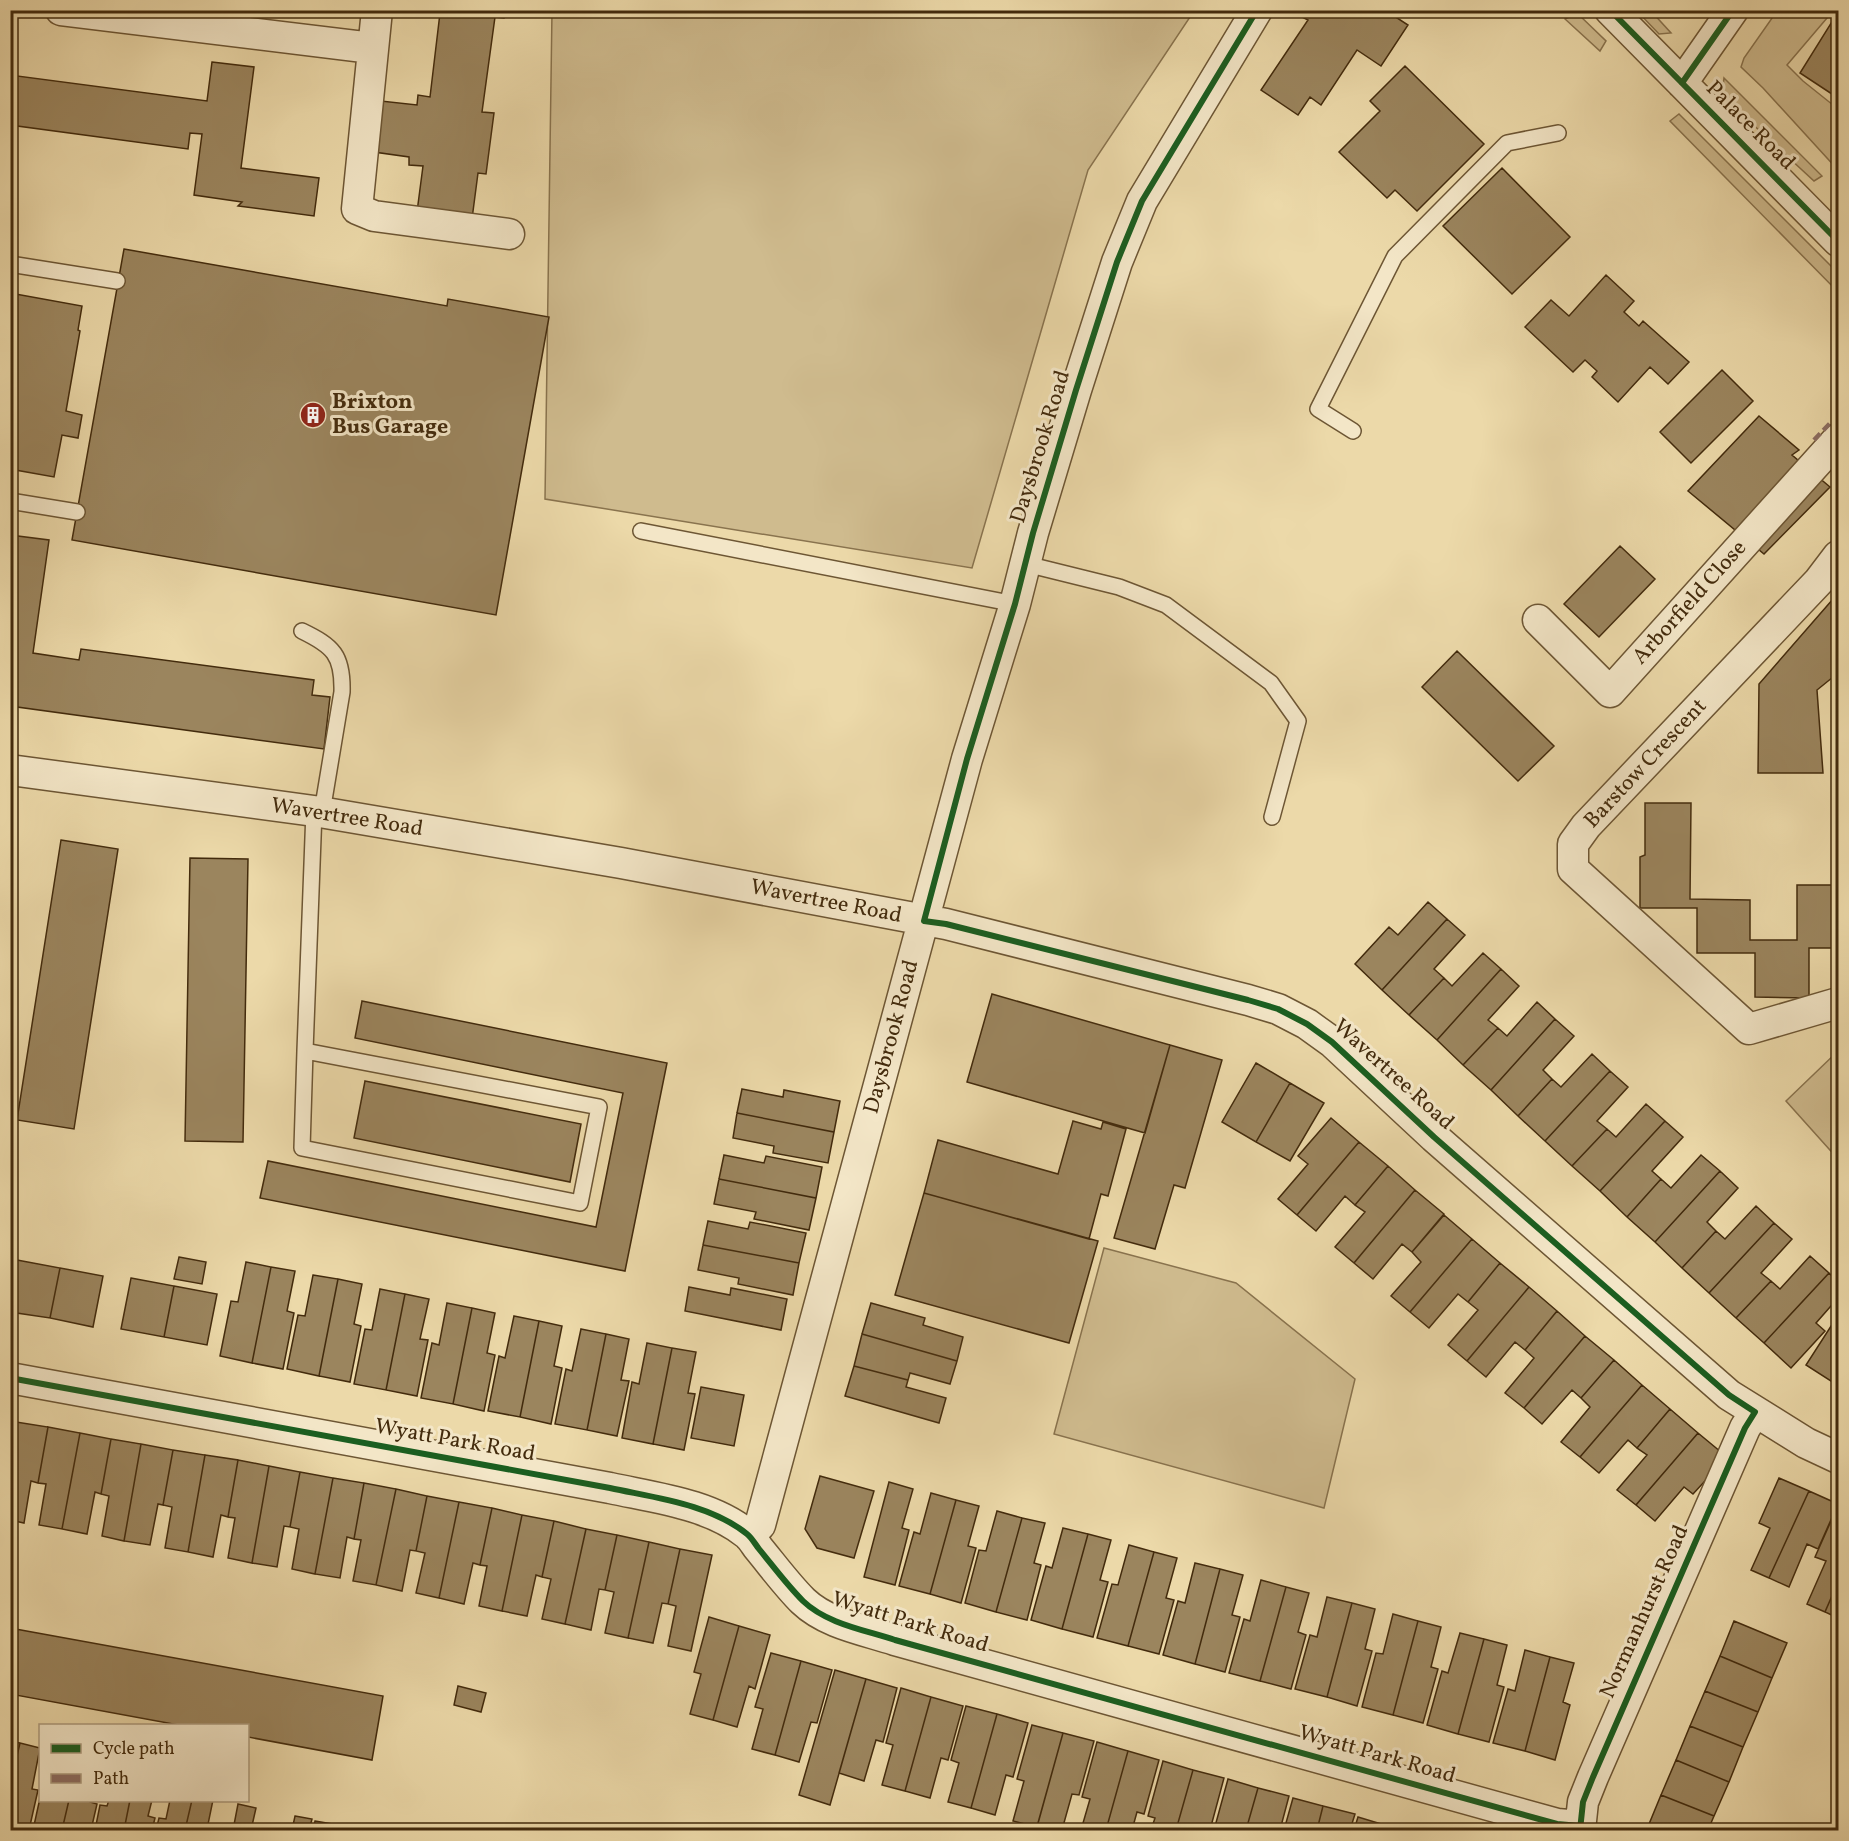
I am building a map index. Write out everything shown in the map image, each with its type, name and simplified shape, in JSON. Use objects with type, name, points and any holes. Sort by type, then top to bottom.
[{"type":"street","points":[[61,10],[372,48]]},
{"type":"street","points":[[377,10],[357,209],[374,216],[509,234]]},
{"type":"street","name":"Daysbrook Road","points":[[749,1536],[760,1524],[967,759],[1015,603],[1033,533],[1113,273],[1142,201],[1257,10]]},
{"type":"street","name":"Palace Road","points":[[1610,10],[1839,241]]},
{"type":"street","points":[[1682,83],[1733,10]]},
{"type":"street","name":"Arborfield Close","points":[[1538,620],[1610,692],[1839,439]]},
{"type":"street","name":"Barstow Crescent","points":[[1839,556],[1819,581],[1586,826],[1573,844],[1573,869],[1749,1029],[1839,1004]]},
{"type":"street","name":"Wavertree Road","points":[[10,770],[318,812],[621,863],[946,924],[1278,1009],[1307,1024],[1332,1042],[1434,1137],[1729,1395],[1806,1443],[1839,1458]]},
{"type":"street","name":"Wyatt Park Road","points":[[10,1378],[610,1488],[672,1502],[727,1521],[749,1536],[803,1601],[816,1612],[833,1620],[895,1640],[1557,1824],[1580,1828]]},
{"type":"street","name":"Normanhurst Road","points":[[1580,1828],[1583,1802],[1593,1777],[1677,1582],[1755,1412]]},
{"type":"lane","points":[[1353,430],[1318,409],[1395,256],[1507,143],[1558,133]]},
{"type":"lane","points":[[10,264],[117,281]]},
{"type":"lane","points":[[10,501],[77,512]]},
{"type":"lane","points":[[640,531],[1015,603]]},
{"type":"lane","points":[[1026,564],[1119,587],[1166,605],[1271,683],[1298,721],[1272,817]]},
{"type":"lane","points":[[302,631],[321,640],[332,650],[339,660],[342,673],[342,692],[318,812],[305,1051],[302,1148],[580,1203],[599,1107],[305,1051]]},
{"type":"shaded area","points":[[552,11],[1194,11],[1088,170],[972,568],[545,499]]},
{"type":"shaded area","points":[[1637,11],[1651,11],[1671,33],[1659,34]]},
{"type":"shaded area","points":[[1777,11],[1833,11],[1787,65],[1838,109],[1838,170],[1741,67],[1744,58]]},
{"type":"shaded area","points":[[1577,13],[1606,41],[1600,51],[1565,19]]},
{"type":"shaded area","points":[[1724,78],[1822,176],[1814,181],[1722,96]]},
{"type":"shaded area","points":[[1679,114],[1838,273],[1838,292],[1670,121]]},
{"type":"shaded area","points":[[1838,1051],[1838,1159],[1786,1101]]},
{"type":"shaded area","points":[[1104,1248],[1236,1283],[1355,1379],[1324,1508],[1054,1434]]},
{"type":"building","points":[[432,10],[505,10],[504,18],[495,17],[482,112],[494,113],[486,174],[478,173],[472,219],[417,212],[423,166],[409,165],[409,157],[374,152],[381,101],[417,105],[418,95],[430,97],[440,13]]},
{"type":"building","points":[[1307,10],[1385,10],[1408,25],[1381,66],[1357,50],[1321,105],[1310,97],[1298,115],[1261,90],[1308,20],[1302,17]]},
{"type":"building","points":[[1838,12],[1838,98],[1800,73]]},
{"type":"building","points":[[212,62],[254,67],[241,168],[319,178],[314,216],[238,206],[242,202],[194,195],[202,134],[190,133],[188,149],[10,125],[10,75],[207,101]]},
{"type":"building","points":[[1405,66],[1484,144],[1417,211],[1395,190],[1387,198],[1339,152],[1380,111],[1370,101]]},
{"type":"building","points":[[1502,168],[1570,237],[1512,294],[1443,226]]},
{"type":"building","name":"Brixton Bus Garage","points":[[124,249],[447,306],[448,299],[549,317],[496,615],[72,540]]},
{"type":"building","points":[[1606,275],[1634,301],[1624,312],[1639,326],[1643,321],[1689,362],[1668,384],[1650,367],[1618,402],[1592,377],[1597,371],[1585,360],[1573,372],[1525,327],[1551,300],[1569,316]]},
{"type":"building","points":[[10,293],[82,306],[66,411],[82,415],[78,438],[62,435],[54,477],[10,469]]},
{"type":"building","points":[[1722,370],[1753,401],[1691,463],[1660,432]]},
{"type":"building","points":[[1759,416],[1799,450],[1792,455],[1830,487],[1764,554],[1688,491]]},
{"type":"building","points":[[10,535],[49,540],[33,653],[79,660],[81,649],[314,680],[312,695],[330,697],[324,749],[10,706]]},
{"type":"building","points":[[1620,546],[1655,579],[1599,637],[1564,604]]},
{"type":"building","points":[[1833,599],[1838,599],[1838,673],[1817,690],[1823,773],[1758,773],[1759,684]]},
{"type":"building","points":[[1457,651],[1554,746],[1518,781],[1422,687]]},
{"type":"building","points":[[1645,803],[1691,803],[1690,899],[1750,900],[1750,940],[1797,940],[1797,885],[1838,885],[1838,948],[1809,948],[1809,998],[1755,997],[1755,953],[1697,953],[1697,908],[1640,908],[1640,857],[1645,855]]},
{"type":"building","points":[[61,840],[118,849],[74,1129],[17,1120]]},
{"type":"building","points":[[190,858],[248,859],[243,1142],[185,1141]]},
{"type":"building","points":[[1428,902],[1447,919],[1382,990],[1355,964],[1389,927],[1398,935]]},
{"type":"building","points":[[1447,919],[1465,935],[1434,969],[1444,978],[1409,1015],[1382,990]]},
{"type":"building","points":[[1483,953],[1501,969],[1437,1040],[1409,1015],[1444,978],[1452,986]]},
{"type":"building","points":[[1501,969],[1519,986],[1488,1020],[1498,1028],[1463,1065],[1437,1040]]},
{"type":"building","points":[[992,994],[1170,1045],[1145,1133],[967,1082]]},
{"type":"building","points":[[362,1001],[667,1063],[625,1271],[260,1198],[268,1161],[596,1227],[623,1093],[355,1038]]},
{"type":"building","points":[[1537,1002],[1555,1019],[1491,1090],[1463,1065],[1498,1028],[1507,1036]]},
{"type":"building","points":[[1555,1019],[1574,1036],[1543,1070],[1552,1079],[1518,1116],[1491,1090]]},
{"type":"building","points":[[1170,1045],[1222,1060],[1185,1188],[1174,1185],[1155,1249],[1114,1238]]},
{"type":"building","points":[[1592,1054],[1610,1071],[1545,1141],[1518,1116],[1552,1079],[1561,1087]]},
{"type":"building","points":[[1256,1063],[1290,1083],[1256,1142],[1222,1122]]},
{"type":"building","points":[[1610,1071],[1628,1087],[1597,1121],[1607,1129],[1572,1166],[1545,1141]]},
{"type":"building","points":[[365,1081],[581,1124],[570,1182],[354,1138]]},
{"type":"building","points":[[1290,1083],[1324,1103],[1290,1161],[1256,1142]]},
{"type":"building","points":[[742,1089],[783,1097],[784,1090],[840,1101],[834,1132],[737,1113]]},
{"type":"building","points":[[1646,1104],[1665,1121],[1600,1191],[1572,1166],[1607,1129],[1616,1137]]},
{"type":"building","points":[[737,1113],[834,1132],[828,1163],[773,1153],[774,1146],[733,1138]]},
{"type":"building","points":[[1331,1118],[1359,1142],[1297,1215],[1278,1199],[1308,1164],[1298,1156]]},
{"type":"building","points":[[1073,1121],[1101,1129],[1103,1122],[1126,1129],[1108,1196],[1101,1194],[1089,1239],[924,1193],[938,1140],[1058,1174]]},
{"type":"building","points":[[1665,1121],[1683,1137],[1652,1171],[1661,1179],[1627,1217],[1600,1191]]},
{"type":"building","points":[[1359,1142],[1388,1166],[1355,1205],[1345,1196],[1316,1231],[1297,1215]]},
{"type":"building","points":[[724,1155],[764,1163],[766,1156],[822,1167],[816,1198],[719,1179]]},
{"type":"building","points":[[1701,1155],[1720,1171],[1655,1242],[1627,1217],[1661,1179],[1671,1188]]},
{"type":"building","points":[[1388,1166],[1415,1190],[1354,1263],[1335,1247],[1365,1212],[1355,1205]]},
{"type":"building","points":[[1720,1171],[1738,1188],[1707,1222],[1716,1231],[1682,1268],[1655,1242]]},
{"type":"building","points":[[719,1179],[816,1198],[809,1230],[754,1219],[756,1212],[714,1204]]},
{"type":"building","points":[[1415,1190],[1444,1214],[1412,1252],[1402,1244],[1373,1279],[1354,1263]]},
{"type":"building","points":[[924,1193],[1098,1241],[1069,1343],[895,1295]]},
{"type":"building","points":[[1756,1206],[1774,1223],[1709,1293],[1682,1268],[1716,1231],[1725,1239]]},
{"type":"building","points":[[1444,1215],[1472,1239],[1410,1312],[1391,1296],[1421,1262],[1412,1252]]},
{"type":"building","points":[[708,1221],[748,1229],[750,1222],[806,1233],[799,1263],[703,1245]]},
{"type":"building","points":[[1774,1223],[1792,1239],[1761,1273],[1771,1281],[1736,1318],[1709,1293]]},
{"type":"building","points":[[1472,1239],[1500,1263],[1468,1302],[1458,1294],[1429,1328],[1410,1312]]},
{"type":"building","points":[[703,1245],[799,1263],[793,1295],[738,1284],[739,1278],[698,1270]]},
{"type":"building","points":[[1810,1256],[1829,1273],[1764,1343],[1736,1318],[1771,1281],[1780,1289]]},
{"type":"building","points":[[179,1257],[206,1262],[202,1284],[174,1279]]},
{"type":"building","points":[[17,1260],[60,1268],[50,1318],[10,1312],[10,1293]]},
{"type":"building","points":[[246,1262],[271,1267],[252,1363],[220,1356],[231,1301],[238,1302]]},
{"type":"building","points":[[1500,1263],[1529,1287],[1467,1361],[1448,1345],[1478,1310],[1468,1302]]},
{"type":"building","points":[[271,1267],[295,1271],[287,1311],[294,1313],[283,1369],[252,1363]]},
{"type":"building","points":[[60,1268],[103,1276],[93,1327],[50,1318]]},
{"type":"building","points":[[1829,1273],[1838,1282],[1838,1298],[1816,1323],[1825,1331],[1791,1368],[1764,1343]]},
{"type":"building","points":[[313,1275],[338,1279],[319,1376],[287,1369],[298,1315],[305,1316]]},
{"type":"building","points":[[131,1278],[174,1286],[164,1337],[121,1329]]},
{"type":"building","points":[[338,1279],[362,1284],[354,1324],[361,1326],[350,1382],[319,1376]]},
{"type":"building","points":[[174,1286],[217,1294],[207,1345],[164,1337]]},
{"type":"building","points":[[689,1287],[730,1295],[731,1288],[787,1299],[781,1330],[685,1311]]},
{"type":"building","points":[[1529,1287],[1557,1311],[1525,1350],[1515,1342],[1486,1377],[1467,1361]]},
{"type":"building","points":[[380,1289],[405,1294],[386,1390],[354,1384],[365,1329],[372,1330]]},
{"type":"building","points":[[405,1294],[429,1299],[420,1339],[428,1340],[417,1396],[386,1390]]},
{"type":"building","points":[[447,1303],[472,1308],[453,1404],[421,1398],[432,1343],[439,1345]]},
{"type":"building","points":[[871,1303],[925,1318],[923,1325],[963,1337],[957,1361],[862,1334]]},
{"type":"building","points":[[472,1308],[495,1313],[487,1353],[495,1355],[484,1411],[453,1404]]},
{"type":"building","points":[[1557,1311],[1585,1336],[1524,1408],[1505,1393],[1534,1358],[1525,1350]]},
{"type":"building","points":[[514,1316],[539,1321],[520,1417],[488,1411],[499,1356],[505,1358]]},
{"type":"building","points":[[539,1321],[562,1326],[554,1366],[562,1368],[551,1424],[520,1417]]},
{"type":"building","points":[[1833,1323],[1838,1326],[1837,1385],[1806,1365]]},
{"type":"building","points":[[581,1329],[606,1334],[587,1430],[555,1424],[566,1369],[572,1371]]},
{"type":"building","points":[[606,1334],[629,1339],[621,1380],[629,1381],[617,1436],[587,1430]]},
{"type":"building","points":[[862,1334],[957,1361],[950,1384],[910,1373],[908,1380],[854,1366]]},
{"type":"building","points":[[1585,1336],[1614,1360],[1581,1398],[1572,1390],[1542,1424],[1524,1408]]},
{"type":"building","points":[[647,1343],[672,1348],[653,1444],[622,1438],[632,1382],[639,1384]]},
{"type":"building","points":[[672,1348],[696,1352],[688,1393],[695,1394],[684,1450],[653,1444]]},
{"type":"building","points":[[1614,1360],[1642,1385],[1580,1457],[1561,1442],[1590,1407],[1581,1398]]},
{"type":"building","points":[[854,1366],[908,1380],[906,1387],[946,1398],[939,1423],[845,1396]]},
{"type":"building","points":[[1642,1385],[1670,1409],[1637,1448],[1628,1440],[1599,1473],[1580,1457]]},
{"type":"building","points":[[701,1387],[744,1395],[734,1446],[691,1438]]},
{"type":"building","points":[[1670,1409],[1698,1433],[1636,1505],[1617,1490],[1647,1455],[1637,1448]]},
{"type":"building","points":[[10,1421],[16,1422],[10,1453]]},
{"type":"building","points":[[16,1422],[48,1427],[38,1483],[31,1481],[24,1523],[10,1520],[10,1453]]},
{"type":"building","points":[[48,1427],[80,1433],[62,1529],[39,1525],[46,1484],[38,1483]]},
{"type":"building","points":[[80,1433],[111,1439],[101,1494],[95,1492],[87,1534],[62,1529]]},
{"type":"building","points":[[1698,1433],[1727,1457],[1693,1494],[1684,1487],[1655,1521],[1636,1505]]},
{"type":"building","points":[[111,1439],[141,1444],[124,1541],[102,1536],[109,1496],[101,1494]]},
{"type":"building","points":[[141,1444],[173,1450],[163,1505],[158,1504],[150,1545],[124,1541]]},
{"type":"building","points":[[173,1450],[205,1455],[188,1552],[165,1548],[172,1507],[163,1505]]},
{"type":"building","points":[[205,1455],[238,1460],[228,1517],[221,1515],[213,1557],[188,1552]]},
{"type":"building","points":[[238,1460],[269,1466],[252,1563],[228,1558],[235,1518],[228,1517]]},
{"type":"building","points":[[269,1466],[300,1472],[290,1527],[284,1526],[277,1567],[252,1563]]},
{"type":"building","points":[[300,1472],[333,1478],[315,1574],[292,1569],[299,1529],[290,1527]]},
{"type":"building","points":[[820,1476],[874,1491],[854,1558],[817,1548],[805,1529]]},
{"type":"building","points":[[333,1478],[364,1483],[354,1539],[347,1537],[340,1578],[315,1574]]},
{"type":"building","points":[[1779,1478],[1809,1491],[1769,1578],[1751,1570],[1770,1528],[1759,1523]]},
{"type":"building","points":[[889,1482],[913,1489],[902,1528],[909,1530],[895,1585],[864,1577]]},
{"type":"building","points":[[364,1483],[396,1489],[376,1585],[353,1581],[361,1540],[354,1539]]},
{"type":"building","points":[[396,1489],[427,1496],[416,1551],[410,1550],[402,1591],[376,1585]]},
{"type":"building","points":[[1809,1491],[1838,1504],[1818,1549],[1807,1544],[1789,1587],[1769,1578]]},
{"type":"building","points":[[931,1493],[956,1500],[930,1594],[899,1586],[914,1532],[920,1534]]},
{"type":"building","points":[[427,1496],[459,1502],[439,1598],[416,1593],[425,1553],[416,1551]]},
{"type":"building","points":[[956,1500],[979,1506],[968,1546],[976,1548],[961,1603],[930,1594]]},
{"type":"building","points":[[459,1502],[492,1508],[480,1565],[473,1563],[464,1604],[439,1598]]},
{"type":"building","points":[[492,1508],[522,1515],[502,1611],[479,1606],[487,1566],[480,1565]]},
{"type":"building","points":[[997,1511],[1022,1518],[996,1612],[965,1603],[979,1550],[986,1551]]},
{"type":"building","points":[[1835,1512],[1838,1513],[1838,1582],[1825,1612],[1807,1604],[1826,1561],[1815,1557]]},
{"type":"building","points":[[522,1515],[554,1521],[542,1577],[536,1575],[527,1616],[502,1611]]},
{"type":"building","points":[[1022,1518],[1045,1523],[1034,1563],[1041,1565],[1027,1620],[996,1612]]},
{"type":"building","points":[[554,1521],[586,1529],[565,1624],[542,1619],[551,1579],[542,1577]]},
{"type":"building","points":[[1063,1528],[1088,1534],[1062,1629],[1031,1620],[1046,1566],[1052,1568]]},
{"type":"building","points":[[586,1529],[617,1535],[605,1590],[599,1589],[591,1630],[565,1624]]},
{"type":"building","points":[[1088,1534],[1111,1540],[1100,1580],[1108,1582],[1093,1637],[1062,1629]]},
{"type":"building","points":[[617,1535],[649,1542],[628,1638],[605,1633],[614,1592],[605,1590]]},
{"type":"building","points":[[649,1542],[680,1549],[668,1604],[662,1603],[653,1643],[628,1638]]},
{"type":"building","points":[[1129,1545],[1154,1552],[1128,1646],[1097,1638],[1112,1584],[1118,1585]]},
{"type":"building","points":[[680,1549],[712,1555],[691,1651],[668,1646],[676,1606],[668,1604]]},
{"type":"building","points":[[1154,1552],[1177,1558],[1166,1598],[1174,1600],[1159,1654],[1128,1646]]},
{"type":"building","points":[[1195,1563],[1220,1569],[1195,1664],[1163,1655],[1178,1601],[1185,1603]]},
{"type":"building","points":[[1220,1569],[1243,1575],[1232,1615],[1240,1617],[1225,1672],[1195,1664]]},
{"type":"building","points":[[1261,1580],[1286,1587],[1260,1681],[1229,1673],[1244,1619],[1250,1621]]},
{"type":"building","points":[[1838,1582],[1838,1618],[1825,1612]]},
{"type":"building","points":[[1286,1587],[1309,1593],[1298,1632],[1306,1635],[1291,1689],[1260,1681]]},
{"type":"building","points":[[1327,1597],[1352,1603],[1327,1697],[1295,1689],[1310,1635],[1317,1637]]},
{"type":"building","points":[[1352,1603],[1375,1609],[1365,1649],[1372,1651],[1357,1706],[1327,1697]]},
{"type":"building","points":[[1393,1614],[1418,1621],[1393,1715],[1362,1707],[1376,1653],[1383,1654]]},
{"type":"building","points":[[709,1617],[739,1626],[713,1720],[690,1714],[701,1674],[694,1672]]},
{"type":"building","points":[[1418,1621],[1441,1627],[1431,1667],[1438,1669],[1423,1723],[1393,1715]]},
{"type":"building","points":[[1734,1621],[1787,1643],[1772,1678],[1720,1656]]},
{"type":"building","points":[[739,1626],[770,1635],[755,1689],[749,1686],[737,1727],[713,1720]]},
{"type":"building","points":[[10,1628],[383,1696],[372,1760],[249,1737],[249,1724],[173,1724],[10,1694]]},
{"type":"building","points":[[1460,1633],[1484,1639],[1458,1734],[1427,1725],[1442,1671],[1448,1673]]},
{"type":"building","points":[[1484,1639],[1507,1645],[1497,1685],[1504,1687],[1489,1742],[1458,1734]]},
{"type":"building","points":[[1525,1650],[1550,1657],[1525,1751],[1493,1743],[1508,1689],[1515,1691]]},
{"type":"building","points":[[771,1653],[801,1661],[775,1755],[752,1749],[763,1709],[755,1707]]},
{"type":"building","points":[[1720,1656],[1772,1678],[1758,1712],[1705,1691]]},
{"type":"building","points":[[1550,1657],[1574,1663],[1563,1702],[1570,1705],[1555,1760],[1525,1751]]},
{"type":"building","points":[[801,1661],[832,1670],[817,1723],[811,1722],[799,1762],[775,1755]]},
{"type":"building","points":[[835,1670],[866,1679],[830,1805],[799,1795]]},
{"type":"building","points":[[866,1679],[897,1688],[883,1742],[876,1740],[864,1781],[839,1773]]},
{"type":"building","points":[[458,1686],[486,1693],[481,1712],[454,1705]]},
{"type":"building","points":[[901,1688],[931,1697],[905,1791],[882,1785],[893,1745],[886,1743]]},
{"type":"building","points":[[1705,1691],[1758,1712],[1743,1747],[1690,1726]]},
{"type":"building","points":[[931,1697],[963,1706],[948,1760],[941,1758],[930,1798],[905,1791]]},
{"type":"building","points":[[966,1706],[997,1714],[971,1808],[948,1802],[959,1763],[951,1760]]},
{"type":"building","points":[[997,1714],[1028,1723],[1013,1777],[1006,1775],[995,1815],[971,1808]]},
{"type":"building","points":[[1032,1725],[1063,1733],[1037,1827],[1013,1821],[1024,1781],[1017,1779]]},
{"type":"building","points":[[1690,1726],[1743,1747],[1729,1782],[1676,1760]]},
{"type":"building","points":[[1063,1733],[1094,1741],[1079,1795],[1072,1794],[1062,1830],[1036,1830]]},
{"type":"building","points":[[10,1741],[20,1743],[10,1786]]},
{"type":"building","points":[[1097,1742],[1128,1751],[1106,1830],[1081,1830],[1090,1799],[1082,1797]]},
{"type":"building","points":[[20,1743],[39,1748],[32,1789],[38,1790],[29,1830],[10,1830],[10,1786]]},
{"type":"building","points":[[1128,1751],[1159,1760],[1144,1814],[1137,1812],[1132,1830],[1106,1830]]},
{"type":"building","points":[[1676,1760],[1729,1782],[1714,1816],[1661,1795]]},
{"type":"building","points":[[1163,1761],[1193,1770],[1176,1830],[1151,1830],[1155,1818],[1148,1816]]},
{"type":"building","points":[[1193,1770],[1224,1778],[1210,1830],[1176,1830]]},
{"type":"building","points":[[1228,1779],[1258,1788],[1246,1830],[1214,1830]]},
{"type":"building","points":[[1258,1788],[1289,1796],[1280,1830],[1246,1830]]},
{"type":"building","points":[[1661,1795],[1714,1816],[1708,1830],[1647,1829]]},
{"type":"building","points":[[1293,1798],[1323,1806],[1317,1830],[1284,1830]]},
{"type":"building","points":[[39,1802],[69,1802],[62,1830],[33,1830]]},
{"type":"building","points":[[69,1802],[97,1804],[91,1830],[62,1830]]},
{"type":"building","points":[[108,1802],[130,1802],[124,1830],[95,1830],[100,1805],[107,1806]]},
{"type":"building","points":[[130,1802],[152,1802],[148,1816],[155,1818],[152,1830],[124,1830]]},
{"type":"building","points":[[170,1802],[192,1802],[185,1830],[156,1830],[159,1818],[166,1819]]},
{"type":"building","points":[[192,1802],[213,1802],[207,1829],[214,1830],[185,1830]]},
{"type":"building","points":[[238,1804],[256,1808],[251,1830],[233,1830]]},
{"type":"building","points":[[1323,1806],[1355,1814],[1350,1830],[1317,1830]]},
{"type":"building","points":[[295,1816],[312,1819],[309,1830],[292,1830]]},
{"type":"building","points":[[1358,1817],[1388,1826],[1387,1830],[1354,1830]]},
{"type":"building","points":[[315,1821],[333,1824],[331,1830],[313,1830]]},
{"type":"building","points":[[1388,1826],[1408,1830],[1387,1830]]},
{"type":"marked path","points":[[1814,440],[1838,415]]},
{"type":"cycle path","points":[[1257,10],[1142,201],[1117,262],[1033,533],[1015,604],[967,759],[924,921],[946,924],[1248,1000],[1278,1009],[1307,1024],[1332,1042],[1434,1137],[1729,1395],[1755,1412],[1745,1428],[1593,1777],[1583,1802],[1580,1830]]},
{"type":"cycle path","points":[[1610,10],[1838,241]]},
{"type":"cycle path","points":[[1682,83],[1733,10]]},
{"type":"cycle path","points":[[10,1378],[610,1488],[700,1509],[747,1534],[803,1601],[835,1621],[895,1640],[1557,1824],[1580,1826]]},
{"type":"place","name":"Brixton Bus Garage","points":[[313,415]]}]
